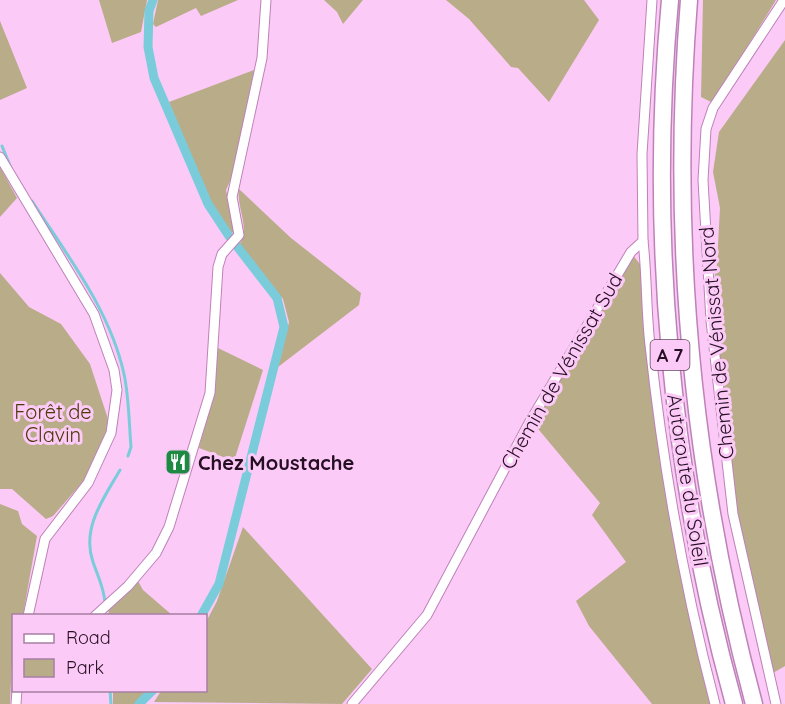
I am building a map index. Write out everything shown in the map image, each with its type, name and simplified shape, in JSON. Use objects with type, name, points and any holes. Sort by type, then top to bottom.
[{"type":"highway","name":"Autoroute du Soleil","points":[[670,0],[663,108],[662,205],[669,342],[681,447],[699,560],[734,704]]},
{"type":"highway","name":"Autoroute du Soleil","points":[[689,0],[681,159],[683,260],[690,358],[718,554],[754,704]]},
{"type":"street","points":[[96,614],[128,586],[149,562],[170,527],[210,393],[218,267],[226,248],[239,235],[233,190],[262,58],[266,0]]},
{"type":"street","points":[[652,0],[642,154],[643,241],[650,343],[666,470],[699,642],[715,704]]},
{"type":"street","name":"Chemin de Vénissat Nord","points":[[776,704],[733,513],[711,321],[704,180],[706,129],[713,108],[784,0]]},
{"type":"street","points":[[0,157],[94,314],[114,370],[117,390],[111,433],[88,483],[45,539],[28,614]]},
{"type":"street","name":"Chemin de Vénissat Sud","points":[[352,704],[427,615],[529,423],[631,252],[643,241]]},
{"type":"street","points":[[360,695],[368,704]]},
{"type":"green space","points":[[99,0],[147,0],[141,32],[112,43]]},
{"type":"green space","points":[[158,0],[238,0],[201,16],[196,8],[156,27],[153,24]]},
{"type":"green space","points":[[324,0],[363,0],[343,24],[337,12]]},
{"type":"green space","points":[[446,0],[584,0],[599,20],[549,102],[518,68],[511,67],[469,19]]},
{"type":"green space","points":[[703,0],[776,0],[713,103],[701,97]]},
{"type":"green space","points":[[0,21],[27,88],[0,100]]},
{"type":"green space","points":[[785,40],[785,666],[773,673],[736,512],[712,292],[717,264],[720,208],[713,172],[719,132]]},
{"type":"green space","points":[[254,70],[233,174],[226,190],[235,232],[230,233],[207,196],[169,102]]},
{"type":"green space","points":[[0,167],[17,198],[0,217]]},
{"type":"green space","points":[[239,189],[291,238],[361,293],[359,305],[278,367],[289,322],[283,299],[239,245],[244,232]]},
{"type":"green space","points":[[632,254],[643,268],[671,527],[711,704],[652,704],[589,626],[576,601],[626,562],[592,515],[600,503],[534,424]]},
{"type":"green space","name":"Forêt de Clavin","points":[[0,273],[29,307],[61,324],[90,364],[108,419],[104,443],[86,478],[53,516],[46,519],[12,489],[0,489]]},
{"type":"green space","points":[[218,348],[263,370],[234,461],[199,448],[213,396]]},
{"type":"green space","points":[[0,504],[18,511],[22,524],[37,536],[23,614],[12,614],[10,704],[0,704]]},
{"type":"green space","points":[[243,527],[372,669],[342,704],[154,702],[160,692],[207,692],[207,620],[217,601]]},
{"type":"green space","points":[[138,581],[143,590],[171,614],[109,614],[108,608]]},
{"type":"green space","points":[[113,692],[149,692],[135,704],[113,704]]},
{"type":"waterway","points":[[153,0],[149,11],[148,47],[154,78],[208,204],[229,236],[277,298],[284,327],[219,584],[202,614]]},
{"type":"waterway","points":[[2,146],[11,168]]},
{"type":"waterway","points":[[32,201],[86,284],[109,328],[124,374],[131,447],[128,456]]},
{"type":"waterway","points":[[105,603],[90,549],[90,537],[101,502],[120,470]]},
{"type":"waterway","points":[[110,692],[111,704]]},
{"type":"waterway","points":[[139,704],[151,692]]},
{"type":"place","name":"Chez Moustache","points":[[178,462]]}]
